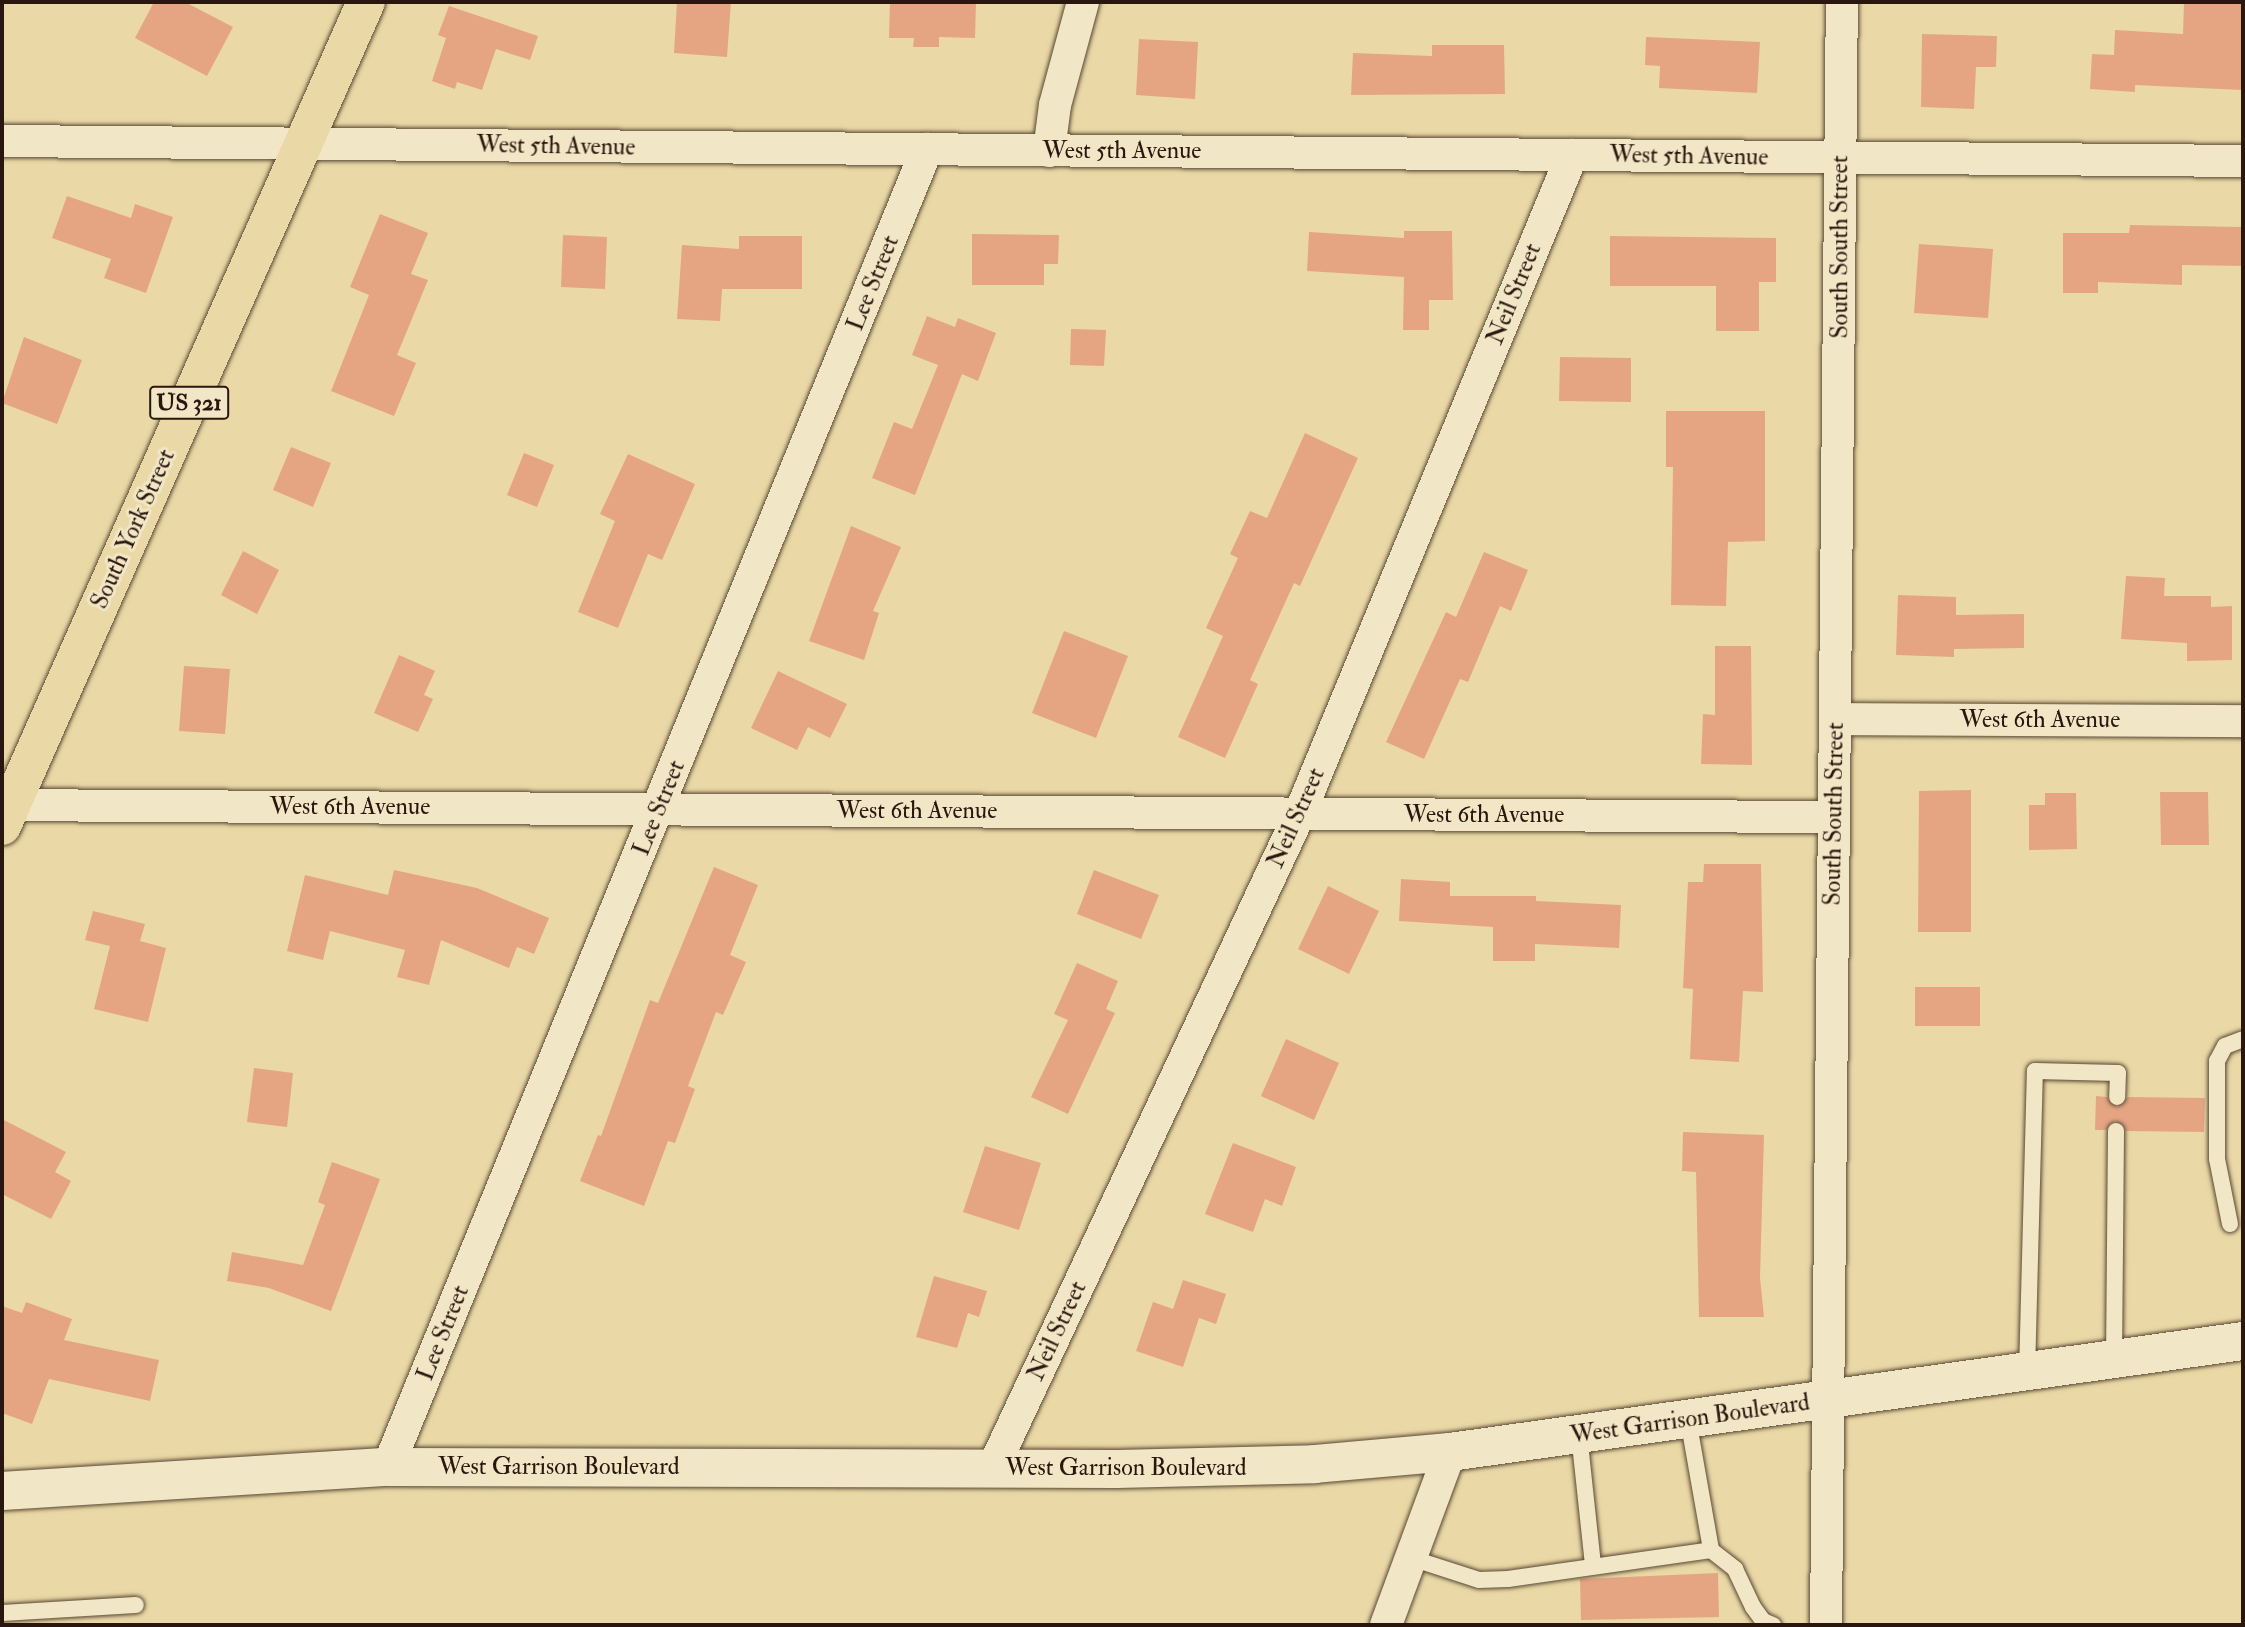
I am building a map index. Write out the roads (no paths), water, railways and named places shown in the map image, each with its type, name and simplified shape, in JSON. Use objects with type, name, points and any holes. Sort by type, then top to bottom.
[{"type":"main road","name":"South York Street","points":[[5,812],[366,2]]},
{"type":"main road","name":"West Garrison Boulevard","points":[[2,1491],[388,1466],[1249,1468],[1450,1452],[2243,1341]]},
{"type":"street","points":[[1049,150],[1055,105],[1083,2]]},
{"type":"street","name":"South South Street","points":[[1826,1625],[1842,2]]},
{"type":"street","name":"West 5th Avenue","points":[[2,141],[2243,161]]},
{"type":"street","name":"Lee Street","points":[[388,1466],[927,149]]},
{"type":"street","name":"Neil Street","points":[[993,1468],[1300,813],[1572,155]]},
{"type":"street","name":"West 6th Avenue","points":[[1836,719],[2243,720]]},
{"type":"street","name":"West 6th Avenue","points":[[5,812],[659,809],[1832,817]]},
{"type":"street","points":[[1386,1625],[1450,1452]]},
{"type":"lane","points":[[2230,1224],[2217,1159],[2217,1061],[2225,1046],[2243,1039]]},
{"type":"lane","points":[[2027,1373],[2035,1071],[2118,1073],[2117,1097]]},
{"type":"lane","points":[[2114,1360],[2116,1130]]},
{"type":"lane","points":[[1688,1419],[1711,1550],[1735,1569],[1752,1607],[1763,1621],[1773,1625]]},
{"type":"lane","points":[[1578,1434],[1592,1565]]},
{"type":"lane","points":[[1411,1558],[1479,1580],[1711,1550]]},
{"type":"lane","points":[[2,1613],[136,1605]]}]
